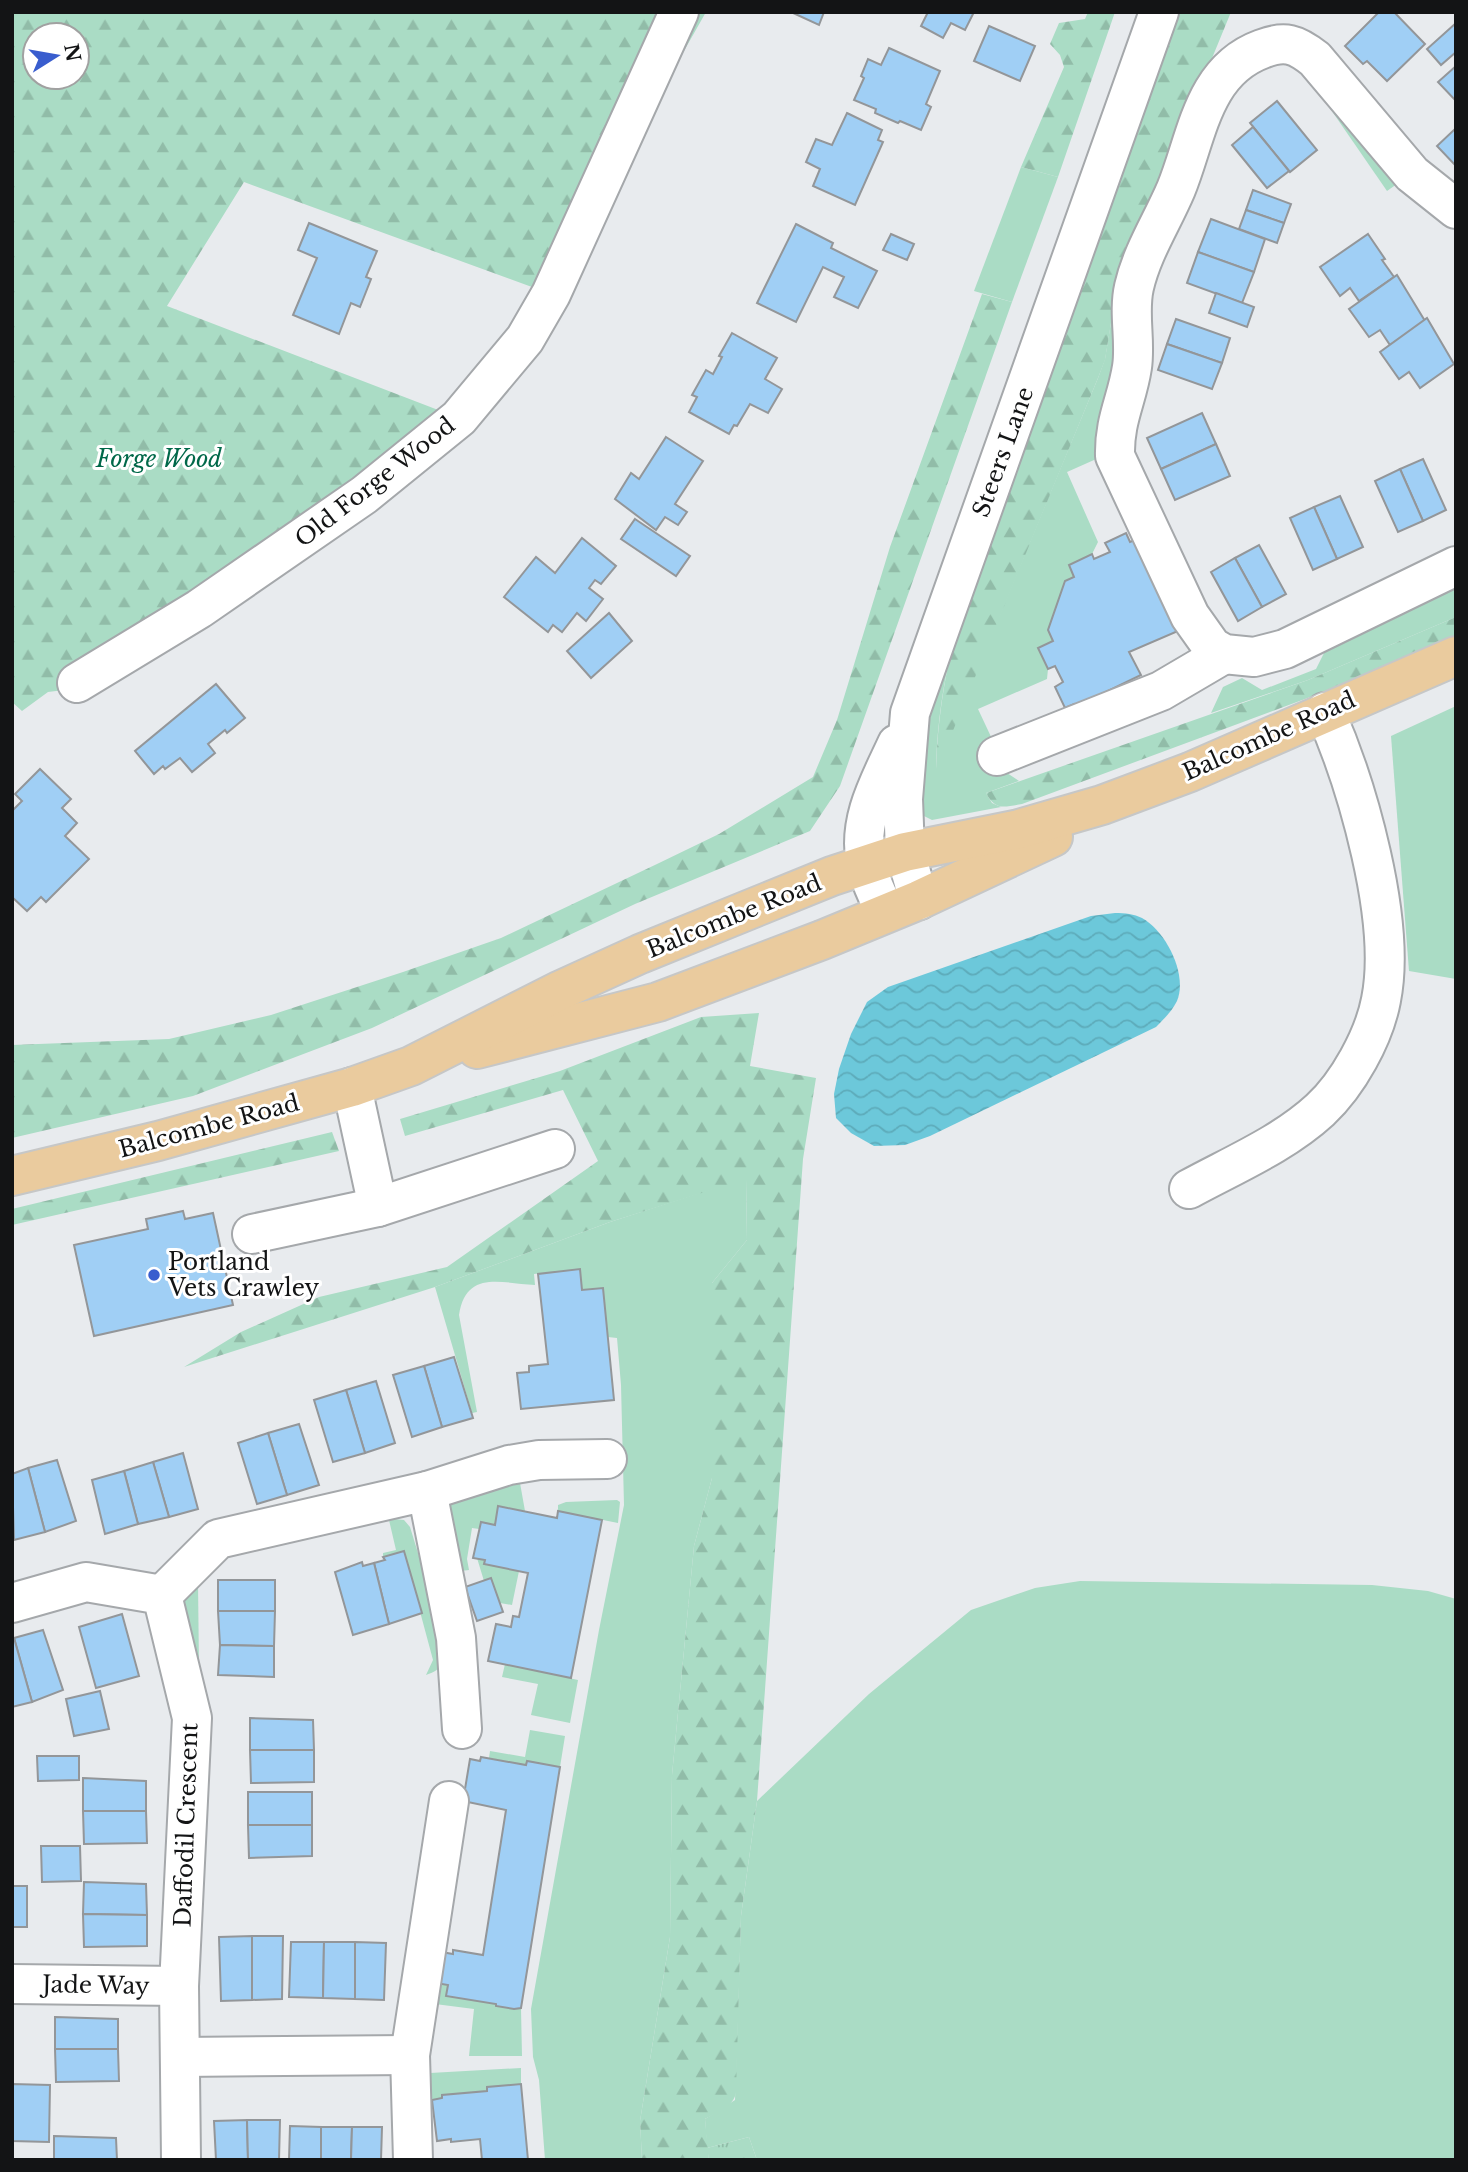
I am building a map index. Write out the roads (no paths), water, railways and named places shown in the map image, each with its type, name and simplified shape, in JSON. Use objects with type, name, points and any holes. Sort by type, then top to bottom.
[{"type":"main road","name":"Balcombe Road","points":[[12,1176],[158,1141],[352,1087],[411,1066],[561,990],[640,954],[866,864],[905,852],[1019,829],[1102,805],[1190,772],[1456,656]]},
{"type":"main road","points":[[411,1066],[658,1002],[902,907],[1057,835],[1102,805]]},
{"type":"street","name":"Old Forge Wood","points":[[77,683],[199,609],[365,495],[459,418],[525,339],[551,294],[679,12]]},
{"type":"street","name":"Steers Lane","points":[[902,907],[905,852],[902,799],[910,713],[1159,12]]},
{"type":"street","points":[[1456,209],[1412,174],[1315,59],[1299,47],[1277,43],[1243,59],[1220,81],[1206,103],[1194,130],[1177,186],[1138,270],[1133,290],[1132,367],[1118,417],[1115,456],[1190,616],[1212,647],[1224,654],[1254,657],[1285,649],[1456,566]]},
{"type":"street","points":[[997,756],[1161,691],[1224,654]]},
{"type":"street","points":[[1189,1189],[1300,1127],[1321,1109],[1351,1073],[1377,1016],[1384,976],[1380,905],[1375,872],[1337,739],[1325,712]]},
{"type":"street","points":[[902,907],[866,864],[864,839],[867,810],[910,713]]},
{"type":"street","points":[[352,1087],[378,1208]]},
{"type":"street","points":[[252,1234],[378,1208],[555,1149]]},
{"type":"street","points":[[12,1603],[86,1581],[162,1595],[218,1539],[427,1491],[509,1465],[539,1460],[607,1459]]},
{"type":"street","points":[[427,1491],[456,1638],[462,1729]]},
{"type":"street","name":"Daffodil Crescent","points":[[162,1595],[192,1718],[179,1986],[181,2160]]},
{"type":"street","points":[[413,2160],[410,2055],[449,1801]]},
{"type":"street","name":"Jade Way","points":[[12,1984],[179,1986]]},
{"type":"street","points":[[180,2057],[410,2055]]},
{"type":"water","points":[[1115,913],[1136,916],[1151,924],[1173,955],[1180,979],[1180,991],[1170,1012],[1156,1027],[930,1136],[905,1145],[874,1146],[851,1133],[836,1118],[834,1094],[839,1069],[851,1034],[867,1002],[888,987],[1091,916]]},
{"type":"place","name":"Portland Vets Crawley","points":[[154,1275]]},
{"type":"park label","name":"Forge Wood","points":[[159,459]]}]
